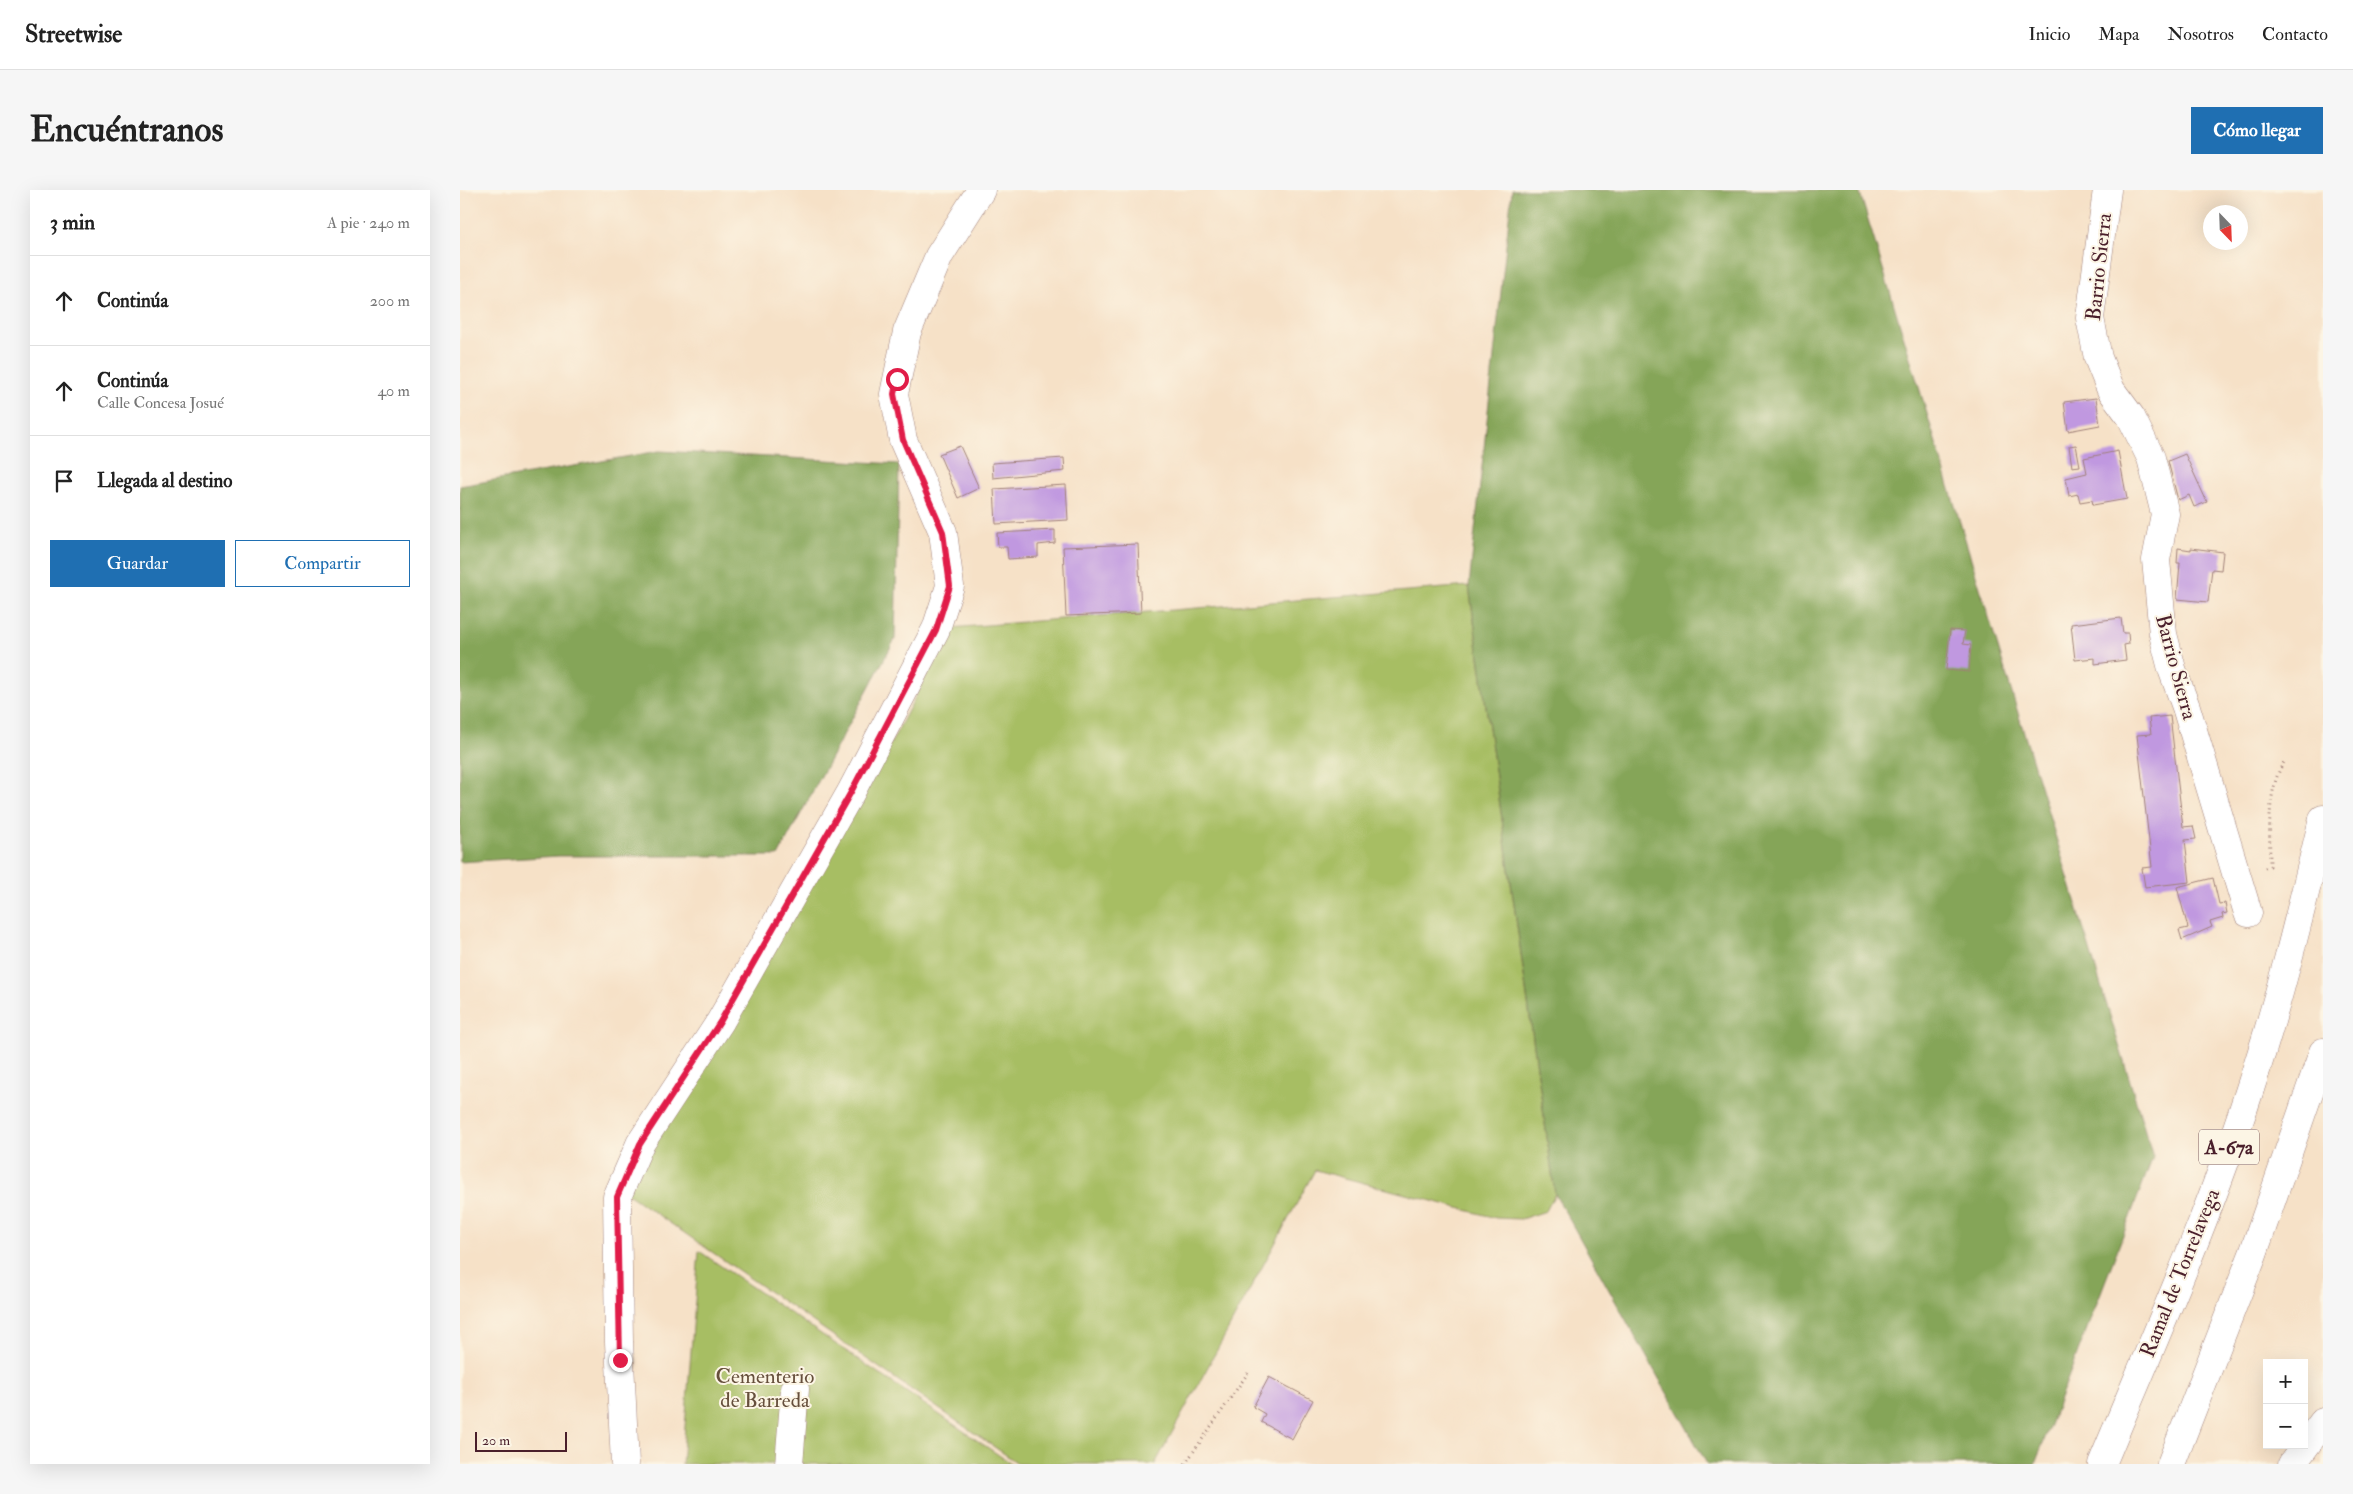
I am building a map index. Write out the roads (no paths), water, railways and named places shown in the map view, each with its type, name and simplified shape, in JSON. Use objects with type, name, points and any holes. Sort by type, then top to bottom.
[{"type":"main road","points":[[624,1464],[619,1342],[617,1197],[640,1144],[720,1022],[851,792],[936,630],[950,586],[943,532],[903,440],[894,394],[907,332],[938,256],[982,190]]},
{"type":"main road","name":"Barrio Sierra","points":[[2107,190],[2090,318],[2098,358],[2111,390],[2132,417],[2152,458],[2164,514],[2156,560],[2163,634],[2172,669],[2186,707],[2248,913]]},
{"type":"main road","name":"Ramal de Torrelavega","points":[[2102,1464],[2205,1215],[2249,1092],[2286,970],[2323,819]]},
{"type":"main road","name":"A-67a","points":[[2171,1464],[2253,1254],[2323,1052]]},
{"type":"main road","points":[[789,1464],[795,1389]]},
{"type":"main road","points":[[2292,1464],[2323,1422]]},
{"type":"park label","name":"Cementerio de Barreda","points":[[765,1388]]}]
